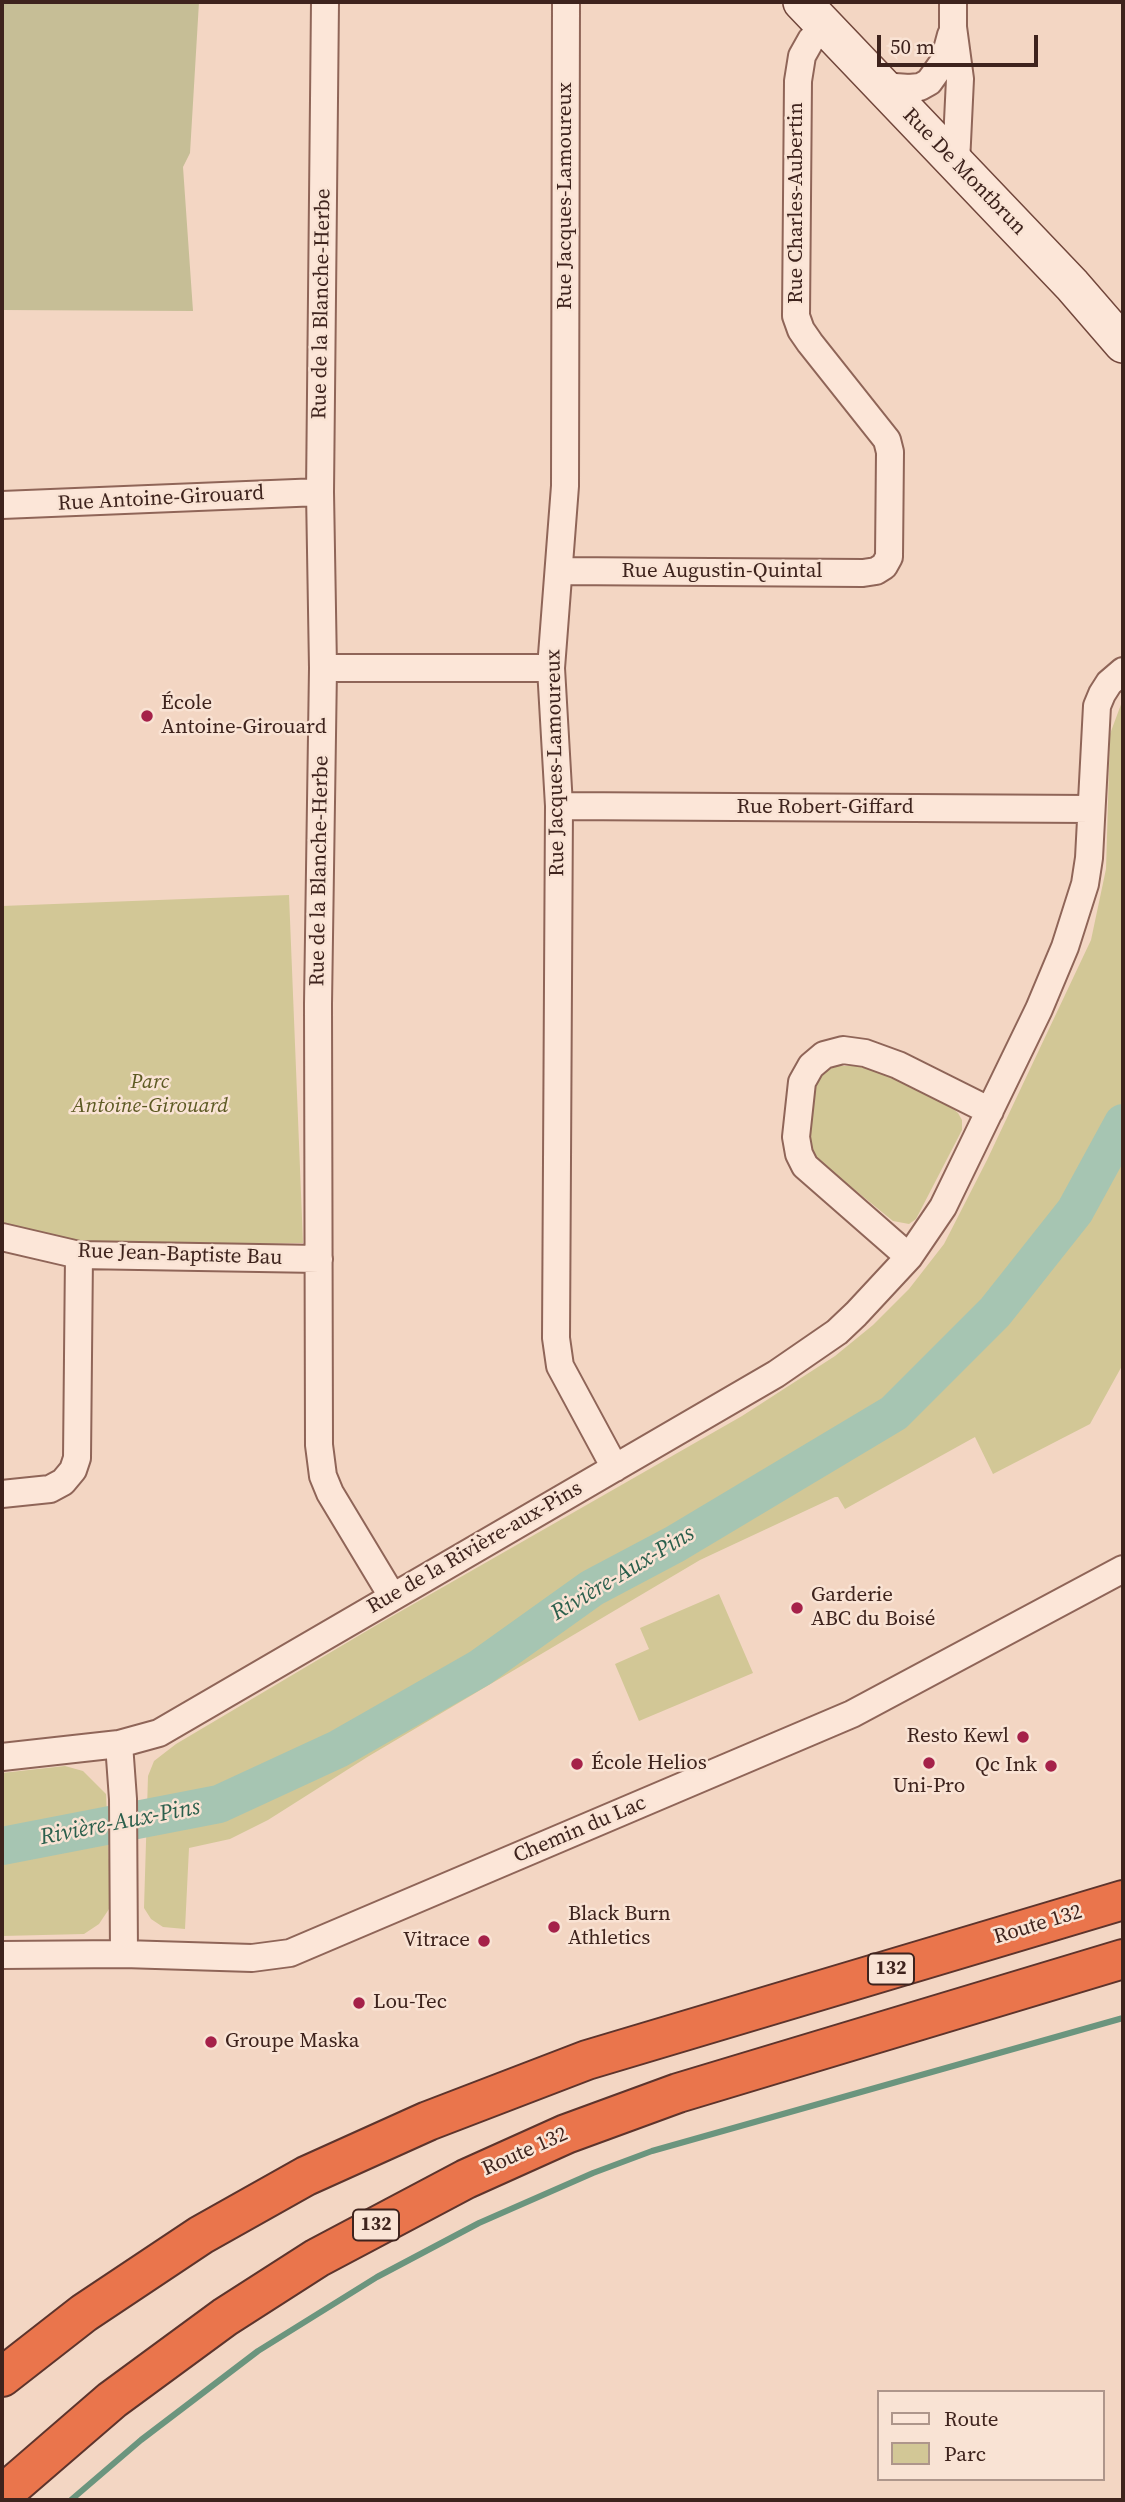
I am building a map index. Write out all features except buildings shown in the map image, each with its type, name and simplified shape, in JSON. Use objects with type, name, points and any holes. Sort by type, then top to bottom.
[{"type":"highway","name":"Route 132","points":[[2,2376],[84,2313],[201,2235],[306,2176],[405,2131],[587,2060],[1123,1900]]},
{"type":"highway","name":"Route 132","points":[[2,2495],[112,2400],[225,2317],[326,2253],[466,2179],[566,2134],[678,2093],[1123,1959]]},
{"type":"street","name":"Rue de la Blanche-Herbe","points":[[325,2],[320,492],[323,668],[318,1004],[320,1463],[330,1493],[392,1596]]},
{"type":"street","name":"Rue Jacques-Lamoureux","points":[[566,2],[565,486],[551,668],[559,806],[557,1351],[568,1384],[615,1468]]},
{"type":"street","name":"Rue De Montbrun","points":[[813,14],[1072,285],[1123,344]]},
{"type":"street","name":"Rue Charles-Aubertin","points":[[813,14],[811,40],[802,56],[798,81],[796,316],[810,343],[887,440],[890,452],[890,546],[889,557],[884,566]]},
{"type":"street","points":[[881,86],[909,88],[920,87],[929,82],[944,61],[953,14]]},
{"type":"street","points":[[953,14],[960,79],[956,163]]},
{"type":"street","name":"Rue Antoine-Girouard","points":[[2,505],[320,492]]},
{"type":"street","name":"Rue Augustin-Quintal","points":[[559,570],[863,573],[876,572],[884,566]]},
{"type":"street","points":[[323,668],[551,668]]},
{"type":"street","name":"Rue de la Rivière-aux-Pins","points":[[2,1757],[119,1744],[159,1733],[776,1374],[810,1352],[856,1314],[909,1257],[943,1207],[1042,1002],[1077,913],[1089,858],[1097,706],[1109,683],[1123,671]]},
{"type":"street","name":"Rue Robert-Giffard","points":[[559,806],[1091,809]]},
{"type":"street","points":[[909,1257],[806,1166],[799,1154],[796,1137],[802,1082],[811,1066],[824,1055],[843,1050],[865,1053],[898,1065],[989,1111]]},
{"type":"street","name":"Rue Jean-Baptiste Bau","points":[[2,1237],[79,1255],[319,1259]]},
{"type":"street","points":[[2,1494],[50,1489],[63,1482],[73,1470],[77,1458],[79,1255]]},
{"type":"street","name":"Chemin du Lac","points":[[2,1955],[124,1954],[252,1958],[290,1953],[852,1714],[1123,1569]]},
{"type":"street","points":[[119,1744],[123,1798],[124,1954]]},
{"type":"green space","points":[[1123,699],[1123,1364],[1090,1424],[993,1474],[975,1437],[845,1509],[838,1497],[835,1497],[700,1560],[369,1756],[268,1820],[230,1839],[189,1848],[185,1929],[163,1927],[151,1919],[144,1908],[148,1776],[154,1761],[176,1744],[375,1626],[742,1416],[835,1356],[873,1325],[909,1289],[944,1244],[987,1160],[1091,940],[1106,869],[1110,734]]},
{"type":"green space","name":"Parc Antoine-Girouard","points":[[289,895],[303,1243],[102,1246],[2,1226],[2,906]]},
{"type":"green space","points":[[838,1066],[858,1066],[890,1076],[947,1104],[962,1120],[962,1130],[916,1219],[909,1224],[893,1221],[818,1160],[812,1150],[810,1138],[815,1086],[825,1070]]},
{"type":"green space","points":[[719,1594],[753,1673],[639,1721],[615,1664],[649,1649],[640,1628]]},
{"type":"green space","points":[[65,1766],[83,1771],[106,1794],[111,1906],[99,1924],[84,1934],[2,1936],[2,1773]]},
{"type":"shaded area","points":[[2,2],[199,2],[190,153],[183,167],[193,311],[2,310]]},
{"type":"waterway","name":"Rivière-Aux-Pins","points":[[2,1846],[219,1804],[338,1749],[480,1668],[592,1588],[675,1544],[894,1413],[995,1312],[1075,1211],[1123,1123]]},
{"type":"waterway","points":[[71,2500],[141,2440],[258,2351],[377,2277],[479,2223],[593,2173],[652,2151],[1123,2018]]},
{"type":"place","name":"École Antoine-Girouard","points":[[147,716]]},
{"type":"place","name":"Garderie ABC du Boisé","points":[[797,1608]]},
{"type":"place","name":"Resto Kewl","points":[[1023,1737]]},
{"type":"place","name":"Uni-Pro","points":[[929,1763]]},
{"type":"place","name":"École Helios","points":[[577,1764]]},
{"type":"place","name":"Qc Ink","points":[[1051,1766]]},
{"type":"place","name":"Black Burn Athletics","points":[[554,1927]]},
{"type":"place","name":"Vitrace","points":[[484,1941]]},
{"type":"place","name":"Lou-Tec","points":[[359,2003]]},
{"type":"place","name":"Groupe Maska","points":[[211,2042]]}]
